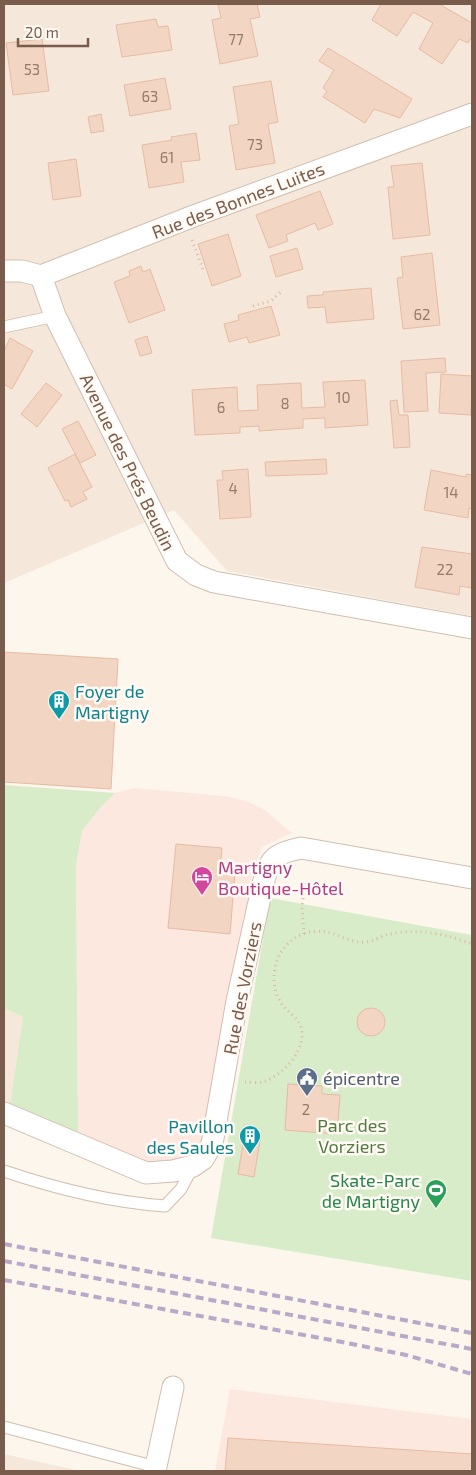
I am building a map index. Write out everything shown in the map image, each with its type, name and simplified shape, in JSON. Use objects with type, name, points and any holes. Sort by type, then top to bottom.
[{"type":"street","name":"Rue des Bonnes Luites","points":[[42,276],[191,217],[472,114]]},
{"type":"street","points":[[4,271],[22,271],[42,276]]},
{"type":"street","name":"Avenue des Prés Beudin","points":[[42,276],[55,316],[177,561],[196,575],[214,582],[472,628]]},
{"type":"street","name":"Rue des Vorziers","points":[[193,1166],[202,1159],[212,1144],[237,1001],[267,866],[283,851],[301,848],[472,878]]},
{"type":"street","points":[[4,1113],[146,1173],[173,1172],[193,1166]]},
{"type":"street","points":[[156,1469],[174,1387]]},
{"type":"lane","points":[[4,327],[55,316]]},
{"type":"lane","points":[[4,1171],[55,1188],[124,1204],[165,1206],[181,1189],[193,1166]]},
{"type":"lane","points":[[4,1427],[156,1469]]},
{"type":"path","points":[[191,217],[197,231],[193,234],[192,239],[204,272]]},
{"type":"path","points":[[253,306],[272,301],[282,291]]},
{"type":"path","points":[[304,934],[302,907],[305,882]]},
{"type":"path","points":[[224,1078],[263,1082],[289,1064],[299,1049],[302,1030],[300,1023],[281,1003],[276,992],[274,974],[280,954],[293,939],[304,934],[320,931],[333,932],[354,941],[365,942],[388,934],[410,931],[432,933],[472,944]]},
{"type":"shaded area","points":[[4,4],[472,4],[472,616],[227,571],[174,510],[4,583]]},
{"type":"shaded area","points":[[135,788],[224,796],[247,801],[265,810],[292,833],[262,847],[252,874],[228,1011],[201,1145],[192,1155],[178,1161],[151,1163],[78,1134],[76,865],[82,831],[115,793]]},
{"type":"shaded area","points":[[4,1008],[23,1017],[10,1104],[4,1102]]},
{"type":"shaded area","points":[[230,1389],[472,1419],[472,1471],[215,1471]]},
{"type":"shaded area","points":[[4,1454],[80,1471],[4,1471]]},
{"type":"green space","points":[[4,785],[115,793],[82,831],[76,865],[78,1134],[10,1104],[23,1017],[4,1008]]},
{"type":"green space","name":"Parc des Vorziers","points":[[270,898],[472,935],[472,1281],[211,1238]]},
{"type":"building","points":[[218,4],[257,4],[260,17],[250,19],[258,56],[220,64],[212,20],[221,18]]},
{"type":"building","points":[[381,4],[439,4],[472,23],[472,36],[468,43],[459,39],[442,64],[419,49],[433,23],[413,12],[397,36],[372,20]]},
{"type":"building","points":[[156,19],[158,27],[168,26],[172,50],[122,57],[116,25]]},
{"type":"building","points":[[42,39],[49,91],[13,95],[6,43]]},
{"type":"building","points":[[328,48],[412,99],[400,118],[374,109],[365,123],[323,97],[327,91],[323,88],[334,70],[319,61]]},
{"type":"building","points":[[165,78],[171,109],[130,116],[124,85]]},
{"type":"building","points":[[271,81],[278,122],[268,124],[275,163],[236,170],[229,126],[239,124],[233,87]]},
{"type":"building","points":[[101,114],[104,131],[91,133],[88,117]]},
{"type":"building","points":[[196,133],[200,160],[181,162],[184,182],[149,188],[142,145],[172,140],[171,137]]},
{"type":"building","points":[[76,159],[81,196],[53,200],[48,163]]},
{"type":"building","points":[[422,163],[430,235],[393,239],[388,187],[394,187],[391,166]]},
{"type":"building","points":[[320,191],[333,224],[318,230],[315,223],[286,235],[288,241],[269,248],[256,215]]},
{"type":"building","points":[[228,234],[241,276],[212,286],[198,244]]},
{"type":"building","points":[[297,248],[303,269],[276,277],[270,256]]},
{"type":"building","points":[[432,253],[440,325],[403,329],[397,278],[403,277],[401,257]]},
{"type":"building","points":[[141,266],[143,272],[150,269],[165,310],[129,323],[114,282],[130,276],[129,271]]},
{"type":"building","points":[[371,288],[374,319],[327,323],[325,307],[308,308],[307,296],[323,295],[323,292]]},
{"type":"building","points":[[271,306],[280,335],[249,343],[247,337],[229,342],[224,324],[239,320],[238,315]]},
{"type":"building","points":[[147,336],[152,353],[140,356],[135,340]]},
{"type":"building","points":[[10,338],[33,351],[12,389],[4,384],[4,351]]},
{"type":"building","points":[[445,358],[446,372],[426,373],[428,411],[404,412],[401,361]]},
{"type":"building","points":[[441,374],[472,376],[471,415],[439,413]]},
{"type":"building","points":[[365,380],[368,425],[325,428],[325,418],[303,419],[303,428],[259,431],[259,426],[240,427],[240,433],[195,435],[192,390],[237,387],[238,411],[258,410],[257,385],[301,383],[302,408],[325,407],[323,382]]},
{"type":"building","points":[[46,383],[62,395],[37,427],[21,414]]},
{"type":"building","points":[[397,400],[399,415],[408,415],[410,447],[394,448],[390,401]]},
{"type":"building","points":[[78,421],[96,455],[80,463],[62,429]]},
{"type":"building","points":[[75,454],[92,487],[83,492],[87,499],[71,507],[68,500],[65,501],[48,468]]},
{"type":"building","points":[[326,459],[327,474],[266,476],[265,462]]},
{"type":"building","points":[[248,469],[251,517],[220,519],[217,480],[223,480],[222,471]]},
{"type":"building","points":[[431,470],[466,477],[466,474],[472,475],[472,509],[469,508],[468,518],[424,510]]},
{"type":"building","points":[[422,547],[472,554],[472,588],[460,586],[459,595],[415,587]]},
{"type":"building","name":"Foyer de Martigny","points":[[4,652],[118,659],[111,789],[4,782]]},
{"type":"building","name":"Martigny Boutique-Hôtel","points":[[176,844],[222,848],[220,872],[235,873],[230,934],[168,928]]},
{"type":"building","points":[[371,1008],[381,1012],[385,1022],[381,1032],[371,1036],[361,1032],[357,1022],[361,1012]]},
{"type":"building","points":[[288,1084],[322,1086],[322,1094],[340,1095],[337,1134],[285,1130]]},
{"type":"building","name":"Pavillon des Saules","points":[[245,1132],[261,1135],[254,1177],[238,1174]]},
{"type":"building","points":[[228,1438],[472,1454],[472,1471],[225,1471]]},
{"type":"railway","points":[[4,1244],[472,1333]]},
{"type":"railway","points":[[4,1261],[472,1349]]},
{"type":"railway","points":[[4,1280],[342,1342],[406,1355],[472,1374]]},
{"type":"place","name":"Foyer de Martigny","points":[[59,720]]},
{"type":"place","name":"Martigny Boutique-Hôtel","points":[[202,896]]},
{"type":"place","name":"épicentre","points":[[307,1097]]},
{"type":"place","name":"Pavillon des Saules","points":[[250,1155]]},
{"type":"place","name":"Skate-Parc de Martigny","points":[[436,1209]]}]
